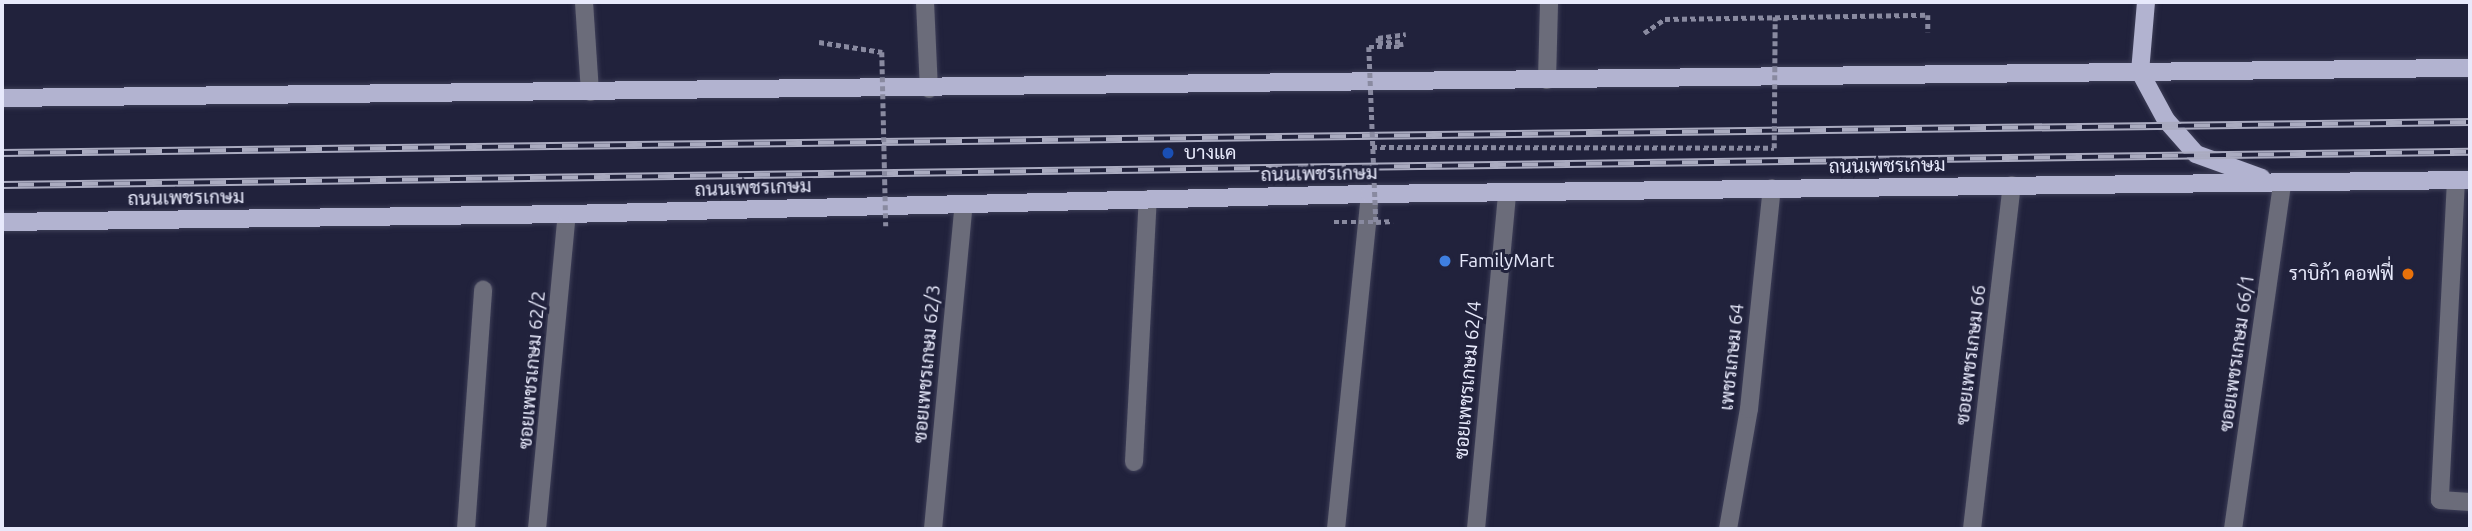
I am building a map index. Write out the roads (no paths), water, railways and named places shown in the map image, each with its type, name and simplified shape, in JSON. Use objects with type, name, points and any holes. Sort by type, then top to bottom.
[{"type":"main road","points":[[2146,2],[2140,72],[2166,120],[2196,154],[2282,183]]},
{"type":"main road","points":[[2,97],[929,89],[2470,68]]},
{"type":"main road","name":"ถนนเพชรเกษม","points":[[2,222],[567,214],[1370,194],[2463,180]]},
{"type":"street","points":[[584,2],[590,92]]},
{"type":"street","points":[[925,2],[929,89]]},
{"type":"street","points":[[1547,80],[1549,2]]},
{"type":"street","points":[[2,89],[2,97]]},
{"type":"street","points":[[2463,180],[2440,500],[2470,502]]},
{"type":"street","name":"ซอยเพชรเกษม 66/1","points":[[2233,529],[2282,183]]},
{"type":"street","name":"ซอยเพชรเกษม 66","points":[[1972,529],[2012,186]]},
{"type":"street","name":"เพชรเกษม 64","points":[[1728,529],[1749,409],[1772,188]]},
{"type":"street","name":"ซอยเพชรเกษม 62/4","points":[[1476,529],[1507,193]]},
{"type":"street","points":[[1335,529],[1370,194]]},
{"type":"street","points":[[1135,462],[1148,199]]},
{"type":"street","name":"ซอยเพชรเกษม 62/3","points":[[933,529],[964,204]]},
{"type":"street","name":"ซอยเพชรเกษม 62/2","points":[[537,529],[567,214]]},
{"type":"street","points":[[466,529],[483,289]]},
{"type":"railway","points":[[2,153],[2470,122]]},
{"type":"railway","points":[[2,185],[2470,152]]},
{"type":"place","name":"บางแค","points":[[1168,153]]},
{"type":"place","name":"FamilyMart","points":[[1445,261]]},
{"type":"place","name":"ราบิก้า คอฟฟี่","points":[[2408,274]]}]
